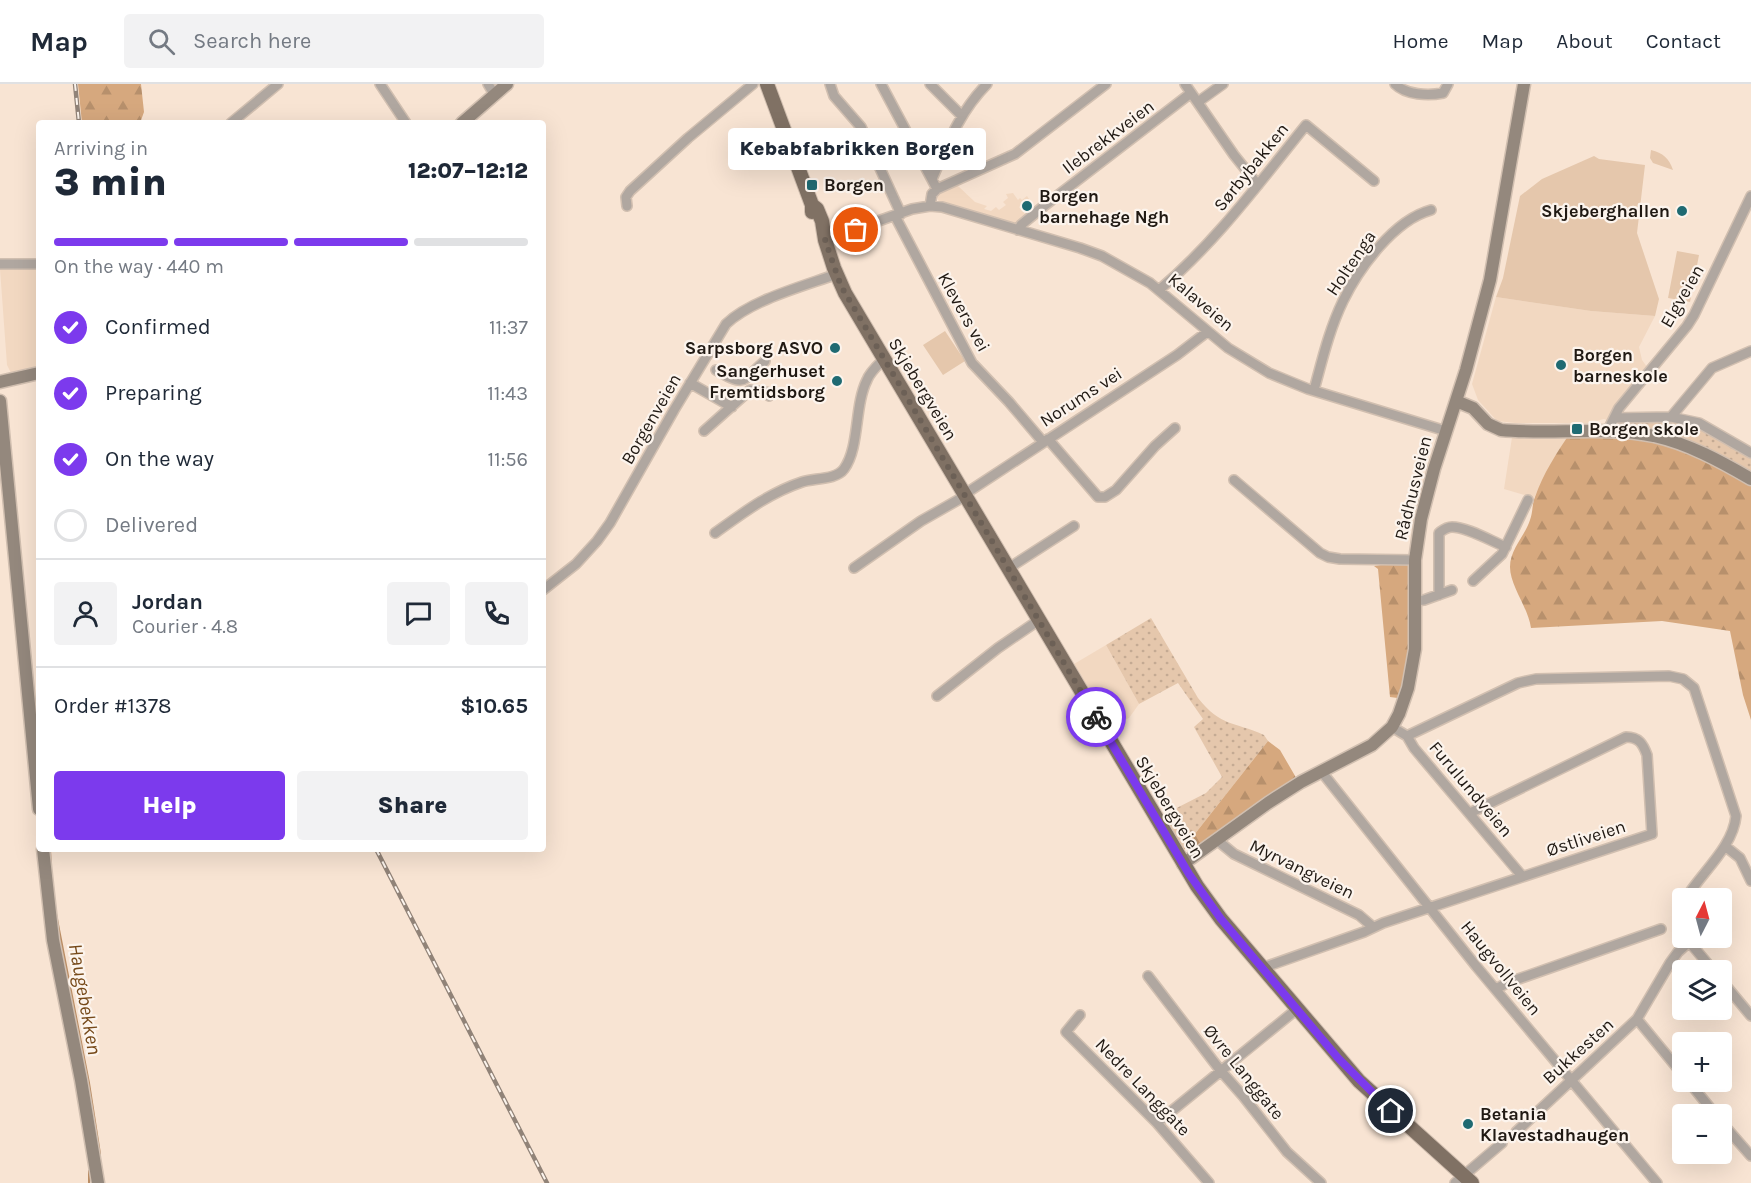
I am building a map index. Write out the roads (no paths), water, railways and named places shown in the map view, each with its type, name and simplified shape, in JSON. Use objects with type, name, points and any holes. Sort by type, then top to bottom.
[{"type":"main road","name":"Skjebergveien","points":[[768,84],[812,205],[816,223],[825,238],[845,293],[968,493],[1009,568],[1183,864],[1221,919],[1359,1081],[1463,1181]]},
{"type":"street","points":[[235,120],[278,84]]},
{"type":"street","points":[[380,84],[404,120]]},
{"type":"street","points":[[465,120],[491,89],[507,84]]},
{"type":"street","points":[[627,206],[626,197],[630,191],[682,143],[753,84]]},
{"type":"street","name":"Klevers vei","points":[[830,84],[834,96],[861,127],[898,215],[972,363],[1045,441],[1077,471],[1091,490],[1098,497],[1105,497],[1116,490],[1174,428]]},
{"type":"street","points":[[881,84],[936,189]]},
{"type":"street","points":[[930,84],[962,115]]},
{"type":"street","points":[[932,179],[962,115],[987,84]]},
{"type":"street","points":[[825,238],[930,206],[932,194],[936,189],[1015,154],[1106,84]]},
{"type":"street","points":[[1185,84],[1234,155],[1258,185]]},
{"type":"street","points":[[1198,102],[1223,84]]},
{"type":"street","points":[[1395,84],[1400,89],[1409,92],[1429,95],[1443,93],[1448,84]]},
{"type":"street","name":"Rådhusveien","points":[[1183,864],[1268,803],[1321,771],[1365,749],[1382,737],[1392,727],[1405,699],[1413,665],[1416,631],[1415,560],[1420,519],[1456,401],[1496,254],[1523,84]]},
{"type":"street","name":"Ilebrekkveien","points":[[1018,230],[1021,225],[1191,93]]},
{"type":"street","name":"Sørbybakken","points":[[1159,290],[1219,233],[1306,125],[1374,181]]},
{"type":"street","name":"Elgveien","points":[[1607,432],[1616,412],[1688,326],[1751,196]]},
{"type":"street","name":"Kalaveien","points":[[930,206],[942,207],[1102,256],[1135,273],[1159,290],[1208,332],[1251,363],[1283,380],[1446,430]]},
{"type":"street","name":"Holtenga","points":[[1314,390],[1336,317],[1354,282],[1385,239],[1418,213],[1431,210]]},
{"type":"street","points":[[0,264],[36,264]]},
{"type":"street","name":"Borgenveien","points":[[546,588],[576,564],[610,523],[726,324],[731,319],[780,294],[837,274]]},
{"type":"street","name":"Norums vei","points":[[854,568],[921,521],[968,493],[1177,355],[1208,332]]},
{"type":"street","points":[[1671,417],[1712,368],[1751,351]]},
{"type":"street","points":[[715,533],[753,504],[772,495],[804,481],[840,474],[852,453],[860,402],[867,378],[884,359]]},
{"type":"street","points":[[716,370],[737,381],[743,381],[765,361]]},
{"type":"street","points":[[0,382],[36,374]]},
{"type":"street","points":[[690,383],[732,407]]},
{"type":"street","points":[[704,431],[750,390],[766,392],[769,396]]},
{"type":"street","points":[[0,401],[36,778]]},
{"type":"street","points":[[1456,401],[1473,408],[1488,424],[1501,430],[1607,432],[1652,436],[1683,444],[1751,479]]},
{"type":"street","points":[[1614,418],[1671,417],[1699,423],[1751,453]]},
{"type":"street","points":[[1234,480],[1320,553],[1328,557],[1340,560],[1415,560]]},
{"type":"street","points":[[1473,581],[1499,558],[1528,500]]},
{"type":"street","points":[[1009,568],[1074,526]]},
{"type":"street","points":[[1440,595],[1441,531],[1449,527],[1459,528],[1506,547]]},
{"type":"street","points":[[1415,601],[1452,590]]},
{"type":"street","points":[[937,696],[998,648],[1040,620]]},
{"type":"street","points":[[1407,736],[1518,683],[1536,679],[1677,677],[1694,688],[1736,816],[1735,826],[1725,846],[1693,888]]},
{"type":"street","name":"Furulundveien","points":[[1392,727],[1407,736],[1414,748],[1522,876]]},
{"type":"street","name":"Østliveien","points":[[1262,968],[1373,927],[1652,834],[1647,755],[1643,744],[1638,739],[1632,737],[1619,740],[1470,813]]},
{"type":"street","name":"Haugvollveien","points":[[1321,771],[1496,989],[1657,1183]]},
{"type":"street","name":"Myrvangveien","points":[[1217,840],[1234,854],[1359,915],[1373,927]]},
{"type":"street","points":[[1725,846],[1740,858],[1751,881]]},
{"type":"street","points":[[43,852],[53,940],[81,1080],[98,1183]]},
{"type":"street","points":[[1496,989],[1507,983],[1662,929]]},
{"type":"street","name":"Bukkesten","points":[[1516,1132],[1637,1020],[1681,948]]},
{"type":"street","points":[[1695,948],[1705,960]]},
{"type":"street","name":"Øvre Langgate","points":[[1148,976],[1287,1152],[1321,1183]]},
{"type":"street","points":[[1732,993],[1751,1016]]},
{"type":"street","points":[[1157,1123],[1297,1009]]},
{"type":"street","name":"Nedre Langgate","points":[[1080,1016],[1066,1032],[1157,1123],[1209,1183]]},
{"type":"street","points":[[1637,1020],[1672,1062]]},
{"type":"street","points":[[1697,1092],[1707,1104]]},
{"type":"street","points":[[1732,1134],[1751,1156]]},
{"type":"street","points":[[1463,1181],[1502,1143]]},
{"type":"waterway","name":"Haugebekken","points":[[35,700],[36,710]]},
{"type":"waterway","name":"Haugebekken","points":[[50,852],[51,870]]},
{"type":"waterway","name":"Haugebekken","points":[[56,914],[89,1083],[100,1154]]},
{"type":"waterway","name":"Haugebekken","points":[[89,1171],[89,1183]]},
{"type":"railway","points":[[75,84],[79,120]]},
{"type":"railway","points":[[378,852],[547,1183]]},
{"type":"place","name":"Borgen","points":[[812,185]]},
{"type":"place","name":"Borgen barnehage Ngh","points":[[1027,206]]},
{"type":"place","name":"Skjeberghallen","points":[[1682,211]]},
{"type":"place","name":"Kebabfabrikken Borgen","points":[[856,230]]},
{"type":"place","name":"Sarpsborg ASVO","points":[[835,348]]},
{"type":"place","name":"Borgen barneskole","points":[[1561,365]]},
{"type":"place","name":"Sangerhuset Fremtidsborg","points":[[837,381]]},
{"type":"place","name":"Borgen skole","points":[[1577,429]]},
{"type":"place","name":"Betania Klavestadhaugen","points":[[1468,1124]]}]
